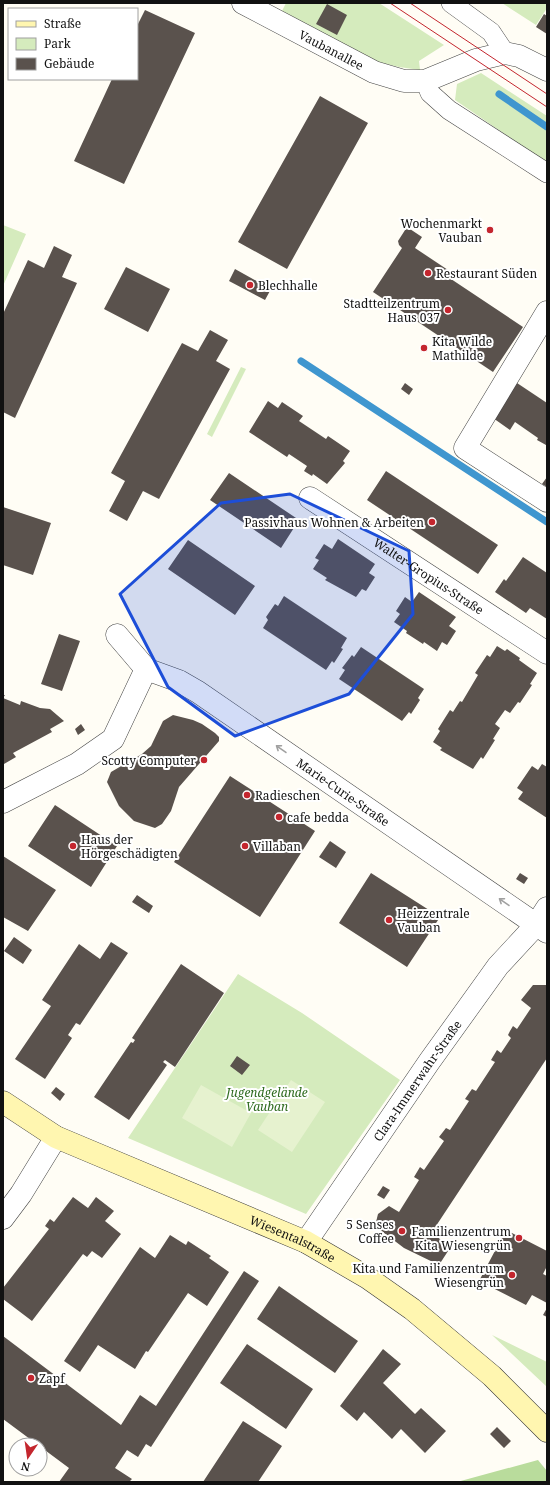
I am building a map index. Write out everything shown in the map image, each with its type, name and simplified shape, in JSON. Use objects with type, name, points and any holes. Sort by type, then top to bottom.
[{"type":"main road","name":"Wiesentalstraße","points":[[3,1102],[56,1136],[306,1242],[368,1278],[412,1309],[492,1376],[547,1431]]},
{"type":"street","name":"Vaubanallee","points":[[243,3],[374,72],[404,82],[425,81],[476,60],[504,53],[519,56],[547,70]]},
{"type":"street","points":[[451,3],[491,32],[504,53]]},
{"type":"street","points":[[425,81],[430,93],[449,110],[547,173]]},
{"type":"street","points":[[547,312],[465,448],[547,501]]},
{"type":"street","name":"Walter-Gropius-Straße","points":[[310,498],[547,653]]},
{"type":"street","name":"Marie-Curie-Straße","points":[[117,635],[146,669],[179,681],[198,692],[543,922]]},
{"type":"street","points":[[3,802],[77,764],[113,739],[146,669]]},
{"type":"street","name":"Clara-Immerwahr-Straße","points":[[306,1242],[429,1062],[498,966],[543,922]]},
{"type":"street","points":[[3,1218],[21,1194],[56,1136]]},
{"type":"highlighted area","points":[[290,494],[409,551],[413,614],[349,694],[235,736],[168,687],[120,594],[221,503]]},
{"type":"green space","points":[[286,3],[379,3],[444,45],[419,61],[420,70],[378,62],[282,11]]},
{"type":"green space","points":[[502,3],[547,3],[547,8],[536,25]]},
{"type":"green space","points":[[481,73],[547,116],[547,163],[455,100],[457,84]]},
{"type":"green space","points":[[3,225],[26,234],[3,286]]},
{"type":"green space","points":[[241,367],[246,369],[212,437],[207,434]]},
{"type":"green space","name":"Jugendgelände Vauban","points":[[238,974],[302,1013],[400,1080],[306,1214],[128,1138]]},
{"type":"green space","points":[[291,1080],[325,1102],[292,1152],[258,1130]]},
{"type":"green space","points":[[201,1085],[251,1113],[232,1147],[182,1118]]},
{"type":"green space","points":[[492,1335],[547,1362],[547,1387]]},
{"type":"green space","points":[[538,1460],[547,1471],[547,1482],[457,1482]]},
{"type":"building","points":[[327,4],[347,15],[337,35],[316,24]]},
{"type":"building","points":[[145,10],[195,33],[124,184],[74,161],[112,80],[138,80],[138,24]]},
{"type":"building","points":[[544,14],[547,16],[547,34],[536,27]]},
{"type":"building","points":[[320,96],[368,123],[287,269],[238,242]]},
{"type":"building","name":"Stadtteilzentrum Haus 037","points":[[407,227],[422,237],[415,248],[454,274],[451,279],[523,327],[493,372],[373,292],[402,248],[398,241]]},
{"type":"building","points":[[54,246],[72,255],[62,277],[77,283],[15,418],[3,412],[3,314],[28,260],[44,268]]},
{"type":"building","points":[[126,267],[170,289],[148,332],[104,309]]},
{"type":"building","name":"Blechhalle","points":[[235,269],[271,289],[265,300],[229,281]]},
{"type":"building","points":[[210,330],[228,340],[216,361],[230,369],[159,499],[143,491],[127,521],[109,511],[125,481],[111,473],[182,343],[198,351]]},
{"type":"building","points":[[405,383],[413,389],[409,395],[401,389]]},
{"type":"building","points":[[517,383],[547,403],[546,445],[537,440],[538,438],[515,422],[510,430],[493,418]]},
{"type":"building","points":[[268,401],[278,408],[282,402],[303,416],[299,421],[326,439],[328,436],[350,451],[343,461],[345,463],[327,484],[313,474],[312,476],[304,471],[307,466],[289,454],[287,457],[249,432]]},
{"type":"building","name":"Passivhaus Wohnen & Arbeiten","points":[[386,471],[498,545],[478,574],[367,500]]},
{"type":"building","points":[[229,473],[299,520],[281,548],[210,500]]},
{"type":"building","points":[[547,477],[547,487],[542,484]]},
{"type":"building","points":[[3,507],[51,523],[33,575],[3,565]]},
{"type":"building","points":[[338,539],[375,564],[369,573],[375,577],[366,591],[362,589],[356,597],[325,580],[327,578],[313,569],[319,560],[315,558],[324,544],[332,549]]},
{"type":"building","points":[[188,540],[255,586],[235,615],[168,569]]},
{"type":"building","points":[[523,557],[547,573],[547,619],[530,608],[526,613],[495,592],[504,579],[506,581]]},
{"type":"building","points":[[419,592],[456,617],[449,626],[456,631],[447,645],[442,642],[437,651],[424,642],[423,644],[406,633],[407,631],[394,622],[400,614],[396,611],[405,597],[412,602]]},
{"type":"building","points":[[284,596],[347,638],[341,648],[343,649],[334,663],[332,661],[326,670],[263,628],[268,620],[266,617],[275,604],[278,606]]},
{"type":"building","points":[[59,634],[80,641],[62,691],[41,684]]},
{"type":"building","points":[[497,646],[505,651],[507,649],[537,673],[530,684],[532,685],[520,703],[518,702],[510,713],[505,710],[495,724],[500,728],[493,739],[495,740],[483,759],[481,757],[473,769],[440,750],[442,748],[433,742],[440,731],[438,729],[450,710],[453,712],[460,701],[462,702],[478,675],[475,673],[487,655],[490,657]]},
{"type":"building","points":[[361,647],[424,689],[418,698],[420,700],[411,714],[409,712],[402,721],[339,679],[345,670],[342,668],[352,655],[354,657]]},
{"type":"building","points":[[3,698],[20,705],[21,701],[40,708],[50,709],[64,721],[50,729],[52,732],[13,753],[16,757],[4,764]]},
{"type":"building","points":[[173,715],[202,724],[219,737],[219,741],[179,787],[171,811],[162,824],[155,828],[134,821],[119,806],[107,782],[111,772],[142,754],[151,746],[163,721]]},
{"type":"building","points":[[81,724],[85,730],[78,735],[75,729]]},
{"type":"building","points":[[542,764],[547,767],[547,818],[518,799],[523,792],[517,788],[532,766],[538,770]]},
{"type":"building","name":"Villaban","points":[[230,776],[315,831],[260,917],[174,862]]},
{"type":"building","name":"Haus der Hörgeschädigten","points":[[55,805],[117,846],[91,887],[28,846]]},
{"type":"building","points":[[330,841],[346,852],[336,868],[319,857]]},
{"type":"building","points":[[3,856],[56,890],[28,931],[3,917]]},
{"type":"building","name":"Heizzentrale Vauban","points":[[371,873],[440,917],[407,967],[339,923]]},
{"type":"building","points":[[520,873],[528,878],[524,884],[516,879]]},
{"type":"building","points":[[137,895],[153,906],[149,913],[132,902]]},
{"type":"building","points":[[14,937],[32,950],[23,964],[4,951]]},
{"type":"building","points":[[111,942],[128,953],[80,1025],[76,1023],[68,1035],[72,1038],[45,1079],[15,1059],[51,1006],[42,1000],[79,944],[100,959]]},
{"type":"building","points":[[181,964],[224,993],[175,1067],[165,1060],[163,1062],[167,1065],[129,1120],[94,1097],[131,1042],[133,1043],[135,1040],[132,1038]]},
{"type":"building","points":[[533,985],[547,985],[547,1058],[432,1232],[450,1248],[439,1265],[404,1248],[375,1226],[378,1214],[389,1206],[399,1212],[419,1180],[414,1177],[420,1167],[424,1170],[444,1141],[439,1137],[446,1128],[450,1130],[469,1101],[465,1099],[472,1089],[476,1091],[495,1062],[491,1060],[497,1050],[501,1053],[511,1038],[508,1035],[513,1026],[517,1029],[531,1008],[521,1000]]},
{"type":"building","points":[[237,1056],[250,1065],[242,1075],[230,1066]]},
{"type":"building","points":[[56,1087],[65,1094],[60,1101],[51,1093]]},
{"type":"building","points":[[383,1186],[390,1190],[384,1199],[377,1195]]},
{"type":"building","points":[[73,1197],[88,1208],[96,1197],[114,1211],[105,1221],[121,1234],[102,1258],[92,1251],[87,1257],[83,1254],[32,1321],[3,1299],[3,1288],[49,1229],[45,1226],[50,1219],[54,1222]]},
{"type":"building","points":[[506,1230],[547,1251],[547,1266],[543,1274],[547,1276],[547,1303],[532,1295],[526,1305],[479,1281]]},
{"type":"building","points":[[170,1235],[186,1245],[188,1241],[211,1256],[209,1258],[229,1272],[207,1306],[188,1293],[148,1352],[146,1351],[135,1369],[98,1345],[80,1372],[64,1361],[140,1247],[155,1258]]},
{"type":"building","name":"Zapf","points":[[244,1271],[259,1281],[151,1447],[146,1444],[138,1457],[127,1450],[115,1468],[132,1479],[129,1482],[59,1482],[69,1468],[48,1452],[48,1437],[27,1437],[3,1419],[3,1336],[121,1425],[140,1395],[156,1406]]},
{"type":"building","points":[[279,1286],[358,1341],[335,1373],[257,1319]]},
{"type":"building","points":[[547,1308],[547,1317],[543,1315]]},
{"type":"building","points":[[247,1344],[313,1389],[286,1429],[220,1383]]},
{"type":"building","points":[[383,1349],[401,1364],[383,1383],[415,1414],[421,1408],[446,1431],[425,1453],[401,1429],[392,1439],[364,1412],[357,1421],[340,1406]]},
{"type":"building","points":[[243,1421],[282,1446],[258,1482],[203,1482]]},
{"type":"building","points":[[497,1427],[511,1441],[504,1448],[490,1434]]},
{"type":"waterway","points":[[499,94],[547,127]]},
{"type":"waterway","points":[[301,361],[547,522]]},
{"type":"tram line","points":[[390,3],[547,107]]},
{"type":"tram line","points":[[410,3],[547,94]]},
{"type":"place","name":"Wochenmarkt Vauban","points":[[490,230]]},
{"type":"place","name":"Restaurant Süden","points":[[428,273]]},
{"type":"place","name":"Blechhalle","points":[[250,285]]},
{"type":"place","name":"Stadtteilzentrum Haus 037","points":[[448,310]]},
{"type":"place","name":"Kita Wilde Mathilde","points":[[424,348]]},
{"type":"place","name":"Passivhaus Wohnen & Arbeiten","points":[[432,522]]},
{"type":"place","name":"Scotty Computer","points":[[204,760]]},
{"type":"place","name":"Radieschen","points":[[247,795]]},
{"type":"place","name":"cafe bedda","points":[[279,817]]},
{"type":"place","name":"Haus der Hörgeschädigten","points":[[73,846]]},
{"type":"place","name":"Villaban","points":[[245,846]]},
{"type":"place","name":"Heizzentrale Vauban","points":[[389,920]]},
{"type":"place","name":"5 Senses Coffee","points":[[402,1231]]},
{"type":"place","name":"Familienzentrum Kita Wiesengrün","points":[[519,1238]]},
{"type":"place","name":"Kita und Familienzentrum Wiesengrün","points":[[512,1275]]},
{"type":"place","name":"Zapf","points":[[31,1378]]}]
